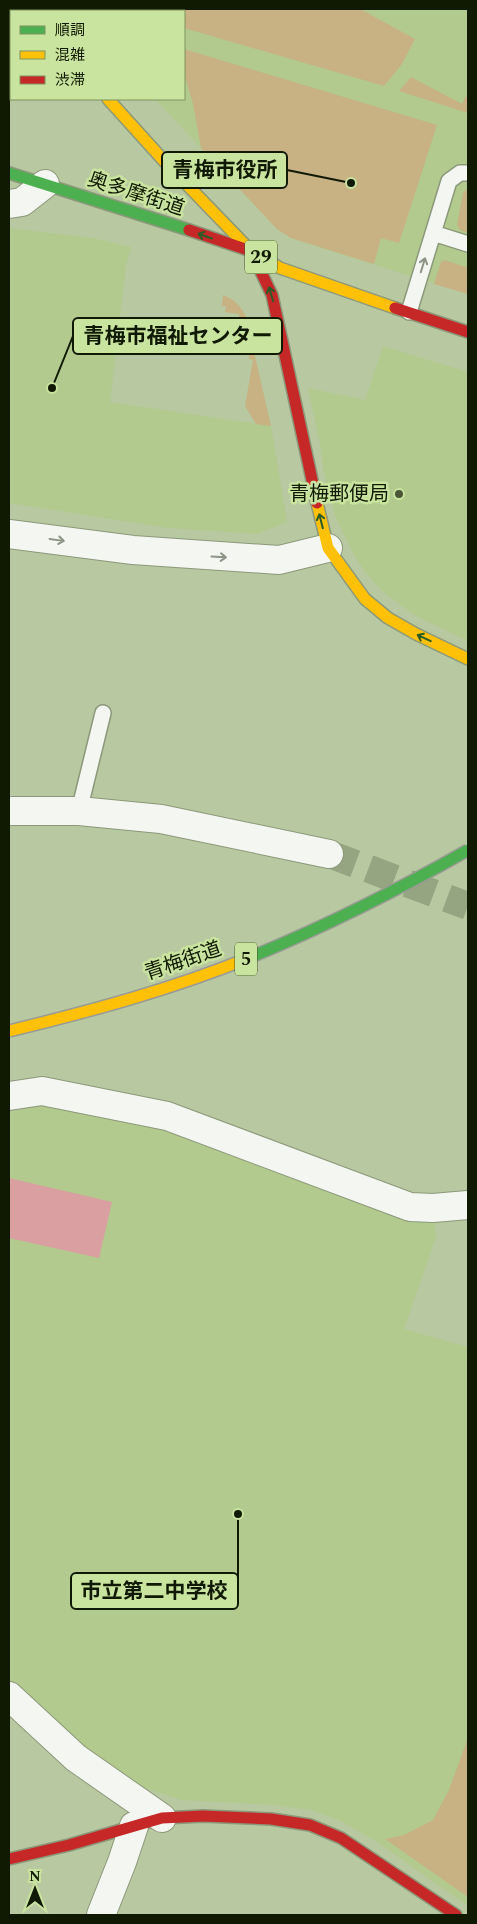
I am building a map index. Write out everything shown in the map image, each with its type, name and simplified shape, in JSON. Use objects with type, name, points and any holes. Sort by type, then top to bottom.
[{"type":"main road","name":"奥多摩街道","points":[[109,100],[171,169],[251,252]]},
{"type":"main road","name":"奥多摩街道","points":[[9,173],[122,208],[251,252],[280,268],[317,282],[468,332]]},
{"type":"main road","name":"29","points":[[251,252],[272,295],[308,469],[328,548],[366,599],[388,618],[468,659]]},
{"type":"main road","name":"青梅街道","points":[[9,1032],[173,986],[234,964],[363,909],[468,850]]},
{"type":"main road","points":[[9,1858],[69,1845],[162,1818],[203,1816],[271,1819],[310,1825],[341,1838],[456,1915]]},
{"type":"street","points":[[9,204],[22,202],[45,184]]},
{"type":"street","points":[[9,534],[133,550],[279,560],[328,548]]},
{"type":"street","points":[[9,811],[80,811],[161,819],[329,854]]},
{"type":"street","points":[[9,1096],[42,1091],[167,1116],[410,1207],[433,1208],[468,1204]]},
{"type":"street","points":[[9,1696],[76,1758],[162,1818]]},
{"type":"street","points":[[101,1915],[134,1826]]},
{"type":"lane","points":[[409,312],[449,181],[460,173],[468,173]]},
{"type":"lane","points":[[433,233],[468,244]]},
{"type":"lane","points":[[80,811],[103,713]]},
{"type":"shaded area","points":[[360,9],[415,39],[402,64],[384,86],[185,28],[185,10],[150,10]]},
{"type":"shaded area","points":[[468,9],[468,294],[302,242],[291,238],[277,229],[156,100],[185,100],[185,10],[126,10]]},
{"type":"shaded area","points":[[185,49],[437,125],[399,243],[381,238],[374,264],[291,238],[277,229],[201,148],[193,104],[185,76]]},
{"type":"shaded area","points":[[411,77],[462,104],[466,96],[468,98],[468,113],[399,91]]},
{"type":"shaded area","points":[[468,190],[468,233],[460,230],[457,225],[463,193]]},
{"type":"shaded area","points":[[9,228],[93,238],[131,247],[126,266],[110,402],[271,426],[287,522],[257,534],[168,528],[9,503]]},
{"type":"shaded area","points":[[445,260],[468,268],[468,294],[434,284],[441,262]]},
{"type":"shaded area","points":[[223,295],[237,304],[246,317],[271,426],[256,424],[245,406],[253,360],[249,359],[249,353],[243,352],[244,343],[249,343],[248,331],[240,331],[239,314],[225,312],[226,306],[222,306]]},
{"type":"shaded area","name":"青梅郵便局","points":[[383,346],[468,372],[468,641],[414,615],[381,590],[354,555],[335,516],[324,472],[308,388],[365,400]]},
{"type":"shaded area","points":[[50,1103],[163,1124],[434,1219],[436,1237],[404,1329],[468,1347],[468,1906],[377,1842],[341,1821],[311,1810],[274,1805],[181,1800],[142,1787],[78,1743],[9,1680],[9,1112]]},
{"type":"shaded area","points":[[9,1178],[112,1202],[99,1258],[9,1238]]},
{"type":"shaded area","points":[[468,1738],[468,1897],[385,1839],[404,1835],[433,1820],[449,1790]]},
{"type":"tunnel","points":[[329,854],[468,906]]},
{"type":"traffic: fast","points":[[9,173],[189,230]]},
{"type":"traffic: fast","points":[[251,957],[361,907],[468,850]]},
{"type":"traffic: slow","points":[[109,100],[165,162],[251,251],[280,268],[395,308]]},
{"type":"traffic: slow","points":[[317,503],[328,548],[365,599],[388,618],[468,659]]},
{"type":"traffic: slow","points":[[9,1031],[132,999],[222,969],[251,957]]},
{"type":"traffic: jam","points":[[189,230],[251,251],[272,295],[317,503]]},
{"type":"traffic: jam","points":[[395,308],[468,332]]},
{"type":"traffic: jam","points":[[9,1859],[69,1845],[162,1818],[203,1816],[271,1819],[310,1825],[341,1838],[456,1915]]},
{"type":"place","name":"青梅市役所","points":[[351,183]]},
{"type":"place","name":"青梅市福祉センター","points":[[52,388]]},
{"type":"place","name":"青梅郵便局","points":[[399,494]]},
{"type":"place","name":"市立第二中学校","points":[[238,1514]]}]
